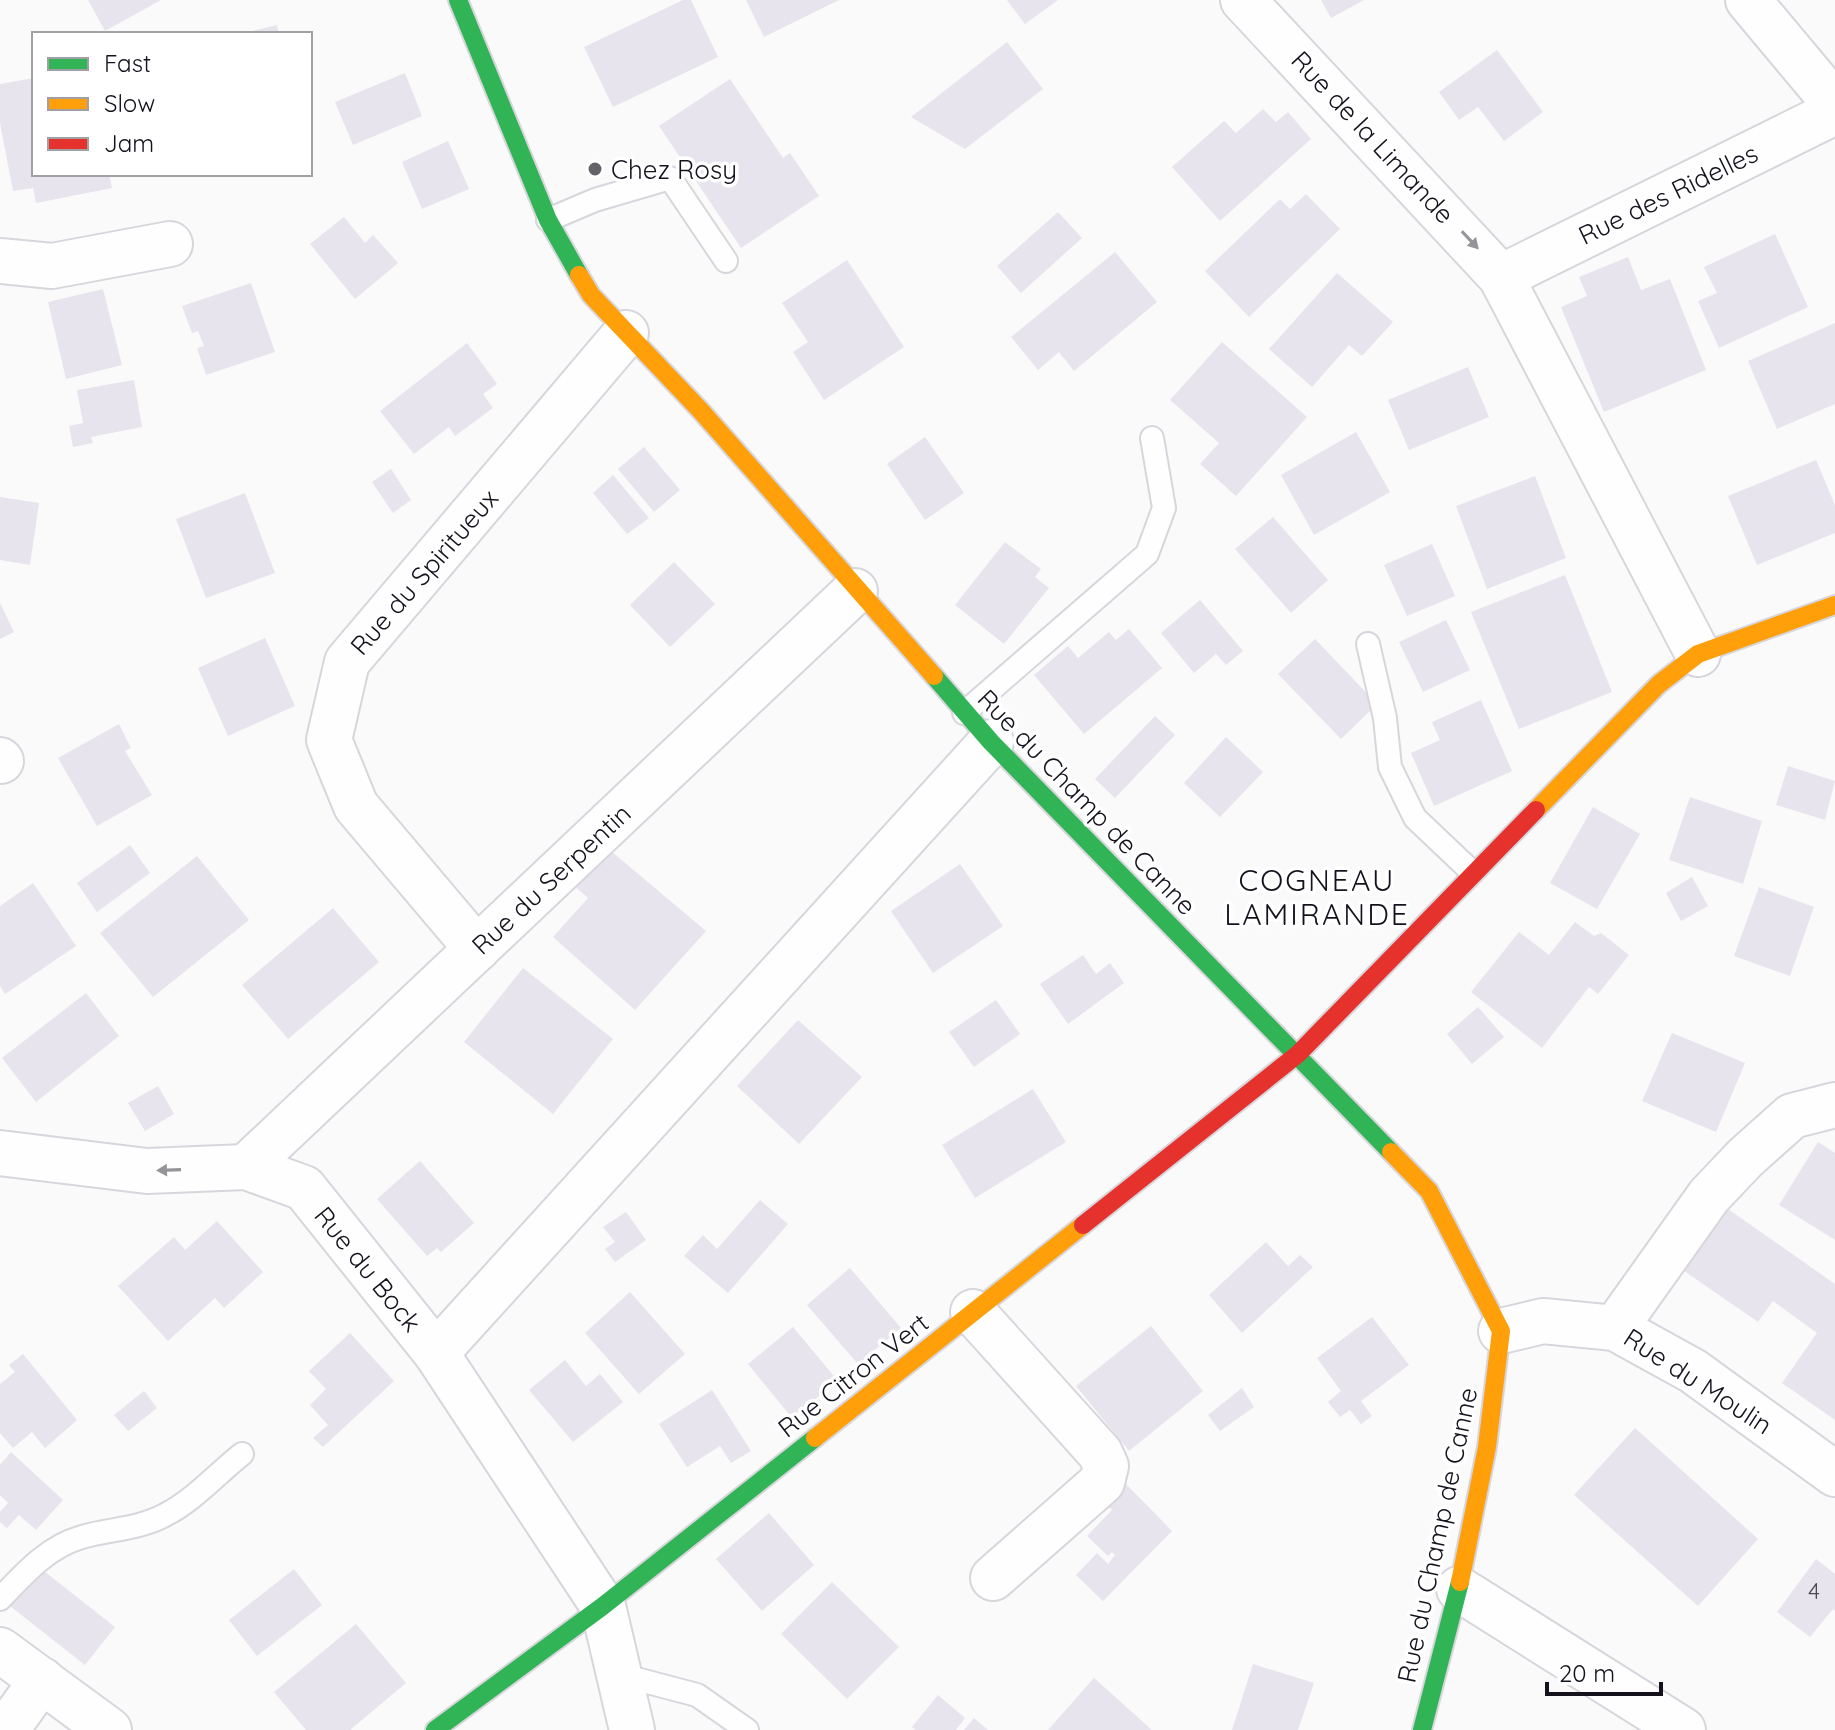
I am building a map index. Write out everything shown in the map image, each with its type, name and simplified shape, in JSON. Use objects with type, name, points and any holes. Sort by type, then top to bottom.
[{"type":"street","name":"Rue du Champ de Canne","points":[[458,0],[548,220],[591,295],[701,411],[855,591],[977,727],[1429,1191],[1501,1331],[1487,1447],[1459,1589],[1422,1730]]},
{"type":"street","name":"Rue de la Limande","points":[[1243,0],[1501,277],[1698,654]]},
{"type":"street","points":[[1748,0],[1835,104]]},
{"type":"street","name":"Rue des Ridelles","points":[[1501,277],[1835,112]]},
{"type":"street","points":[[0,261],[52,266],[170,244]]},
{"type":"street","name":"Rue du Spiritueux","points":[[477,949],[356,806],[329,740],[347,662],[626,333]]},
{"type":"street","name":"Rue du Serpentin","points":[[246,1167],[855,591]]},
{"type":"street","points":[[1698,654],[1835,605]]},
{"type":"street","name":"Rue Citron Vert","points":[[435,1730],[603,1606],[1298,1054],[1472,872],[1659,684],[1698,654]]},
{"type":"street","points":[[436,1353],[977,727]]},
{"type":"street","points":[[1615,1328],[1709,1196],[1745,1158],[1792,1116],[1835,1105]]},
{"type":"street","name":"Rue du Bock","points":[[0,1153],[147,1171],[246,1167],[304,1188],[436,1353],[603,1606],[632,1730]]},
{"type":"street","points":[[973,1312],[1100,1453],[1106,1466],[1102,1482],[993,1578]]},
{"type":"street","name":"Rue du Moulin","points":[[1501,1331],[1543,1321],[1615,1328],[1693,1371],[1835,1474]]},
{"type":"street","points":[[1459,1589],[1683,1730]]},
{"type":"street","points":[[0,1650],[109,1730]]},
{"type":"street","points":[[6,1730],[42,1680]]},
{"type":"lane","points":[[548,220],[595,200],[670,178],[726,261]]},
{"type":"lane","points":[[977,727],[1147,554],[1164,508],[1152,438]]},
{"type":"lane","points":[[1368,644],[1385,718],[1390,767],[1415,818],[1472,872]]},
{"type":"lane","points":[[0,1599],[35,1563],[57,1547],[81,1537],[146,1524],[169,1514],[242,1454]]},
{"type":"lane","points":[[621,1675],[697,1695],[747,1730]]},
{"type":"building","points":[[88,0],[161,0],[105,31]]},
{"type":"building","points":[[683,0],[691,0],[718,57],[613,107],[584,47]]},
{"type":"building","points":[[746,0],[839,0],[764,37]]},
{"type":"building","points":[[1007,0],[1058,0],[1025,24]]},
{"type":"building","points":[[1321,0],[1364,0],[1331,18]]},
{"type":"building","points":[[277,25],[279,32],[248,32]]},
{"type":"building","points":[[1007,42],[1043,89],[965,149],[911,117]]},
{"type":"building","points":[[1497,50],[1543,112],[1504,141],[1478,107],[1459,120],[1439,92]]},
{"type":"building","points":[[405,73],[422,116],[353,145],[335,102]]},
{"type":"building","points":[[32,78],[32,176],[109,176],[112,188],[36,203],[33,188],[13,191],[0,123],[0,84]]},
{"type":"building","points":[[730,79],[783,158],[790,153],[819,196],[741,248],[659,126]]},
{"type":"building","points":[[1263,109],[1276,122],[1288,112],[1311,139],[1220,221],[1172,167],[1224,121],[1236,133]]},
{"type":"building","points":[[448,141],[469,189],[422,209],[402,162]]},
{"type":"building","points":[[1306,194],[1340,229],[1249,317],[1205,271],[1280,199],[1290,209]]},
{"type":"building","points":[[1058,212],[1082,238],[1021,293],[997,266]]},
{"type":"building","points":[[344,217],[365,243],[373,235],[398,263],[355,299],[310,244]]},
{"type":"building","points":[[1775,234],[1808,307],[1719,348],[1698,301],[1717,293],[1704,267]]},
{"type":"building","points":[[1115,252],[1157,302],[1074,371],[1059,352],[1038,370],[1011,337]]},
{"type":"building","points":[[1628,257],[1641,290],[1670,279],[1706,370],[1604,412],[1561,307],[1587,296],[1579,277]]},
{"type":"building","points":[[847,260],[904,347],[824,400],[793,352],[808,342],[782,303]]},
{"type":"building","points":[[1337,273],[1393,322],[1362,356],[1349,345],[1312,387],[1269,349]]},
{"type":"building","points":[[251,283],[275,352],[206,375],[197,348],[204,346],[198,331],[192,333],[182,306]]},
{"type":"building","points":[[103,289],[122,365],[66,379],[48,302]]},
{"type":"building","points":[[1835,323],[1835,404],[1777,429],[1748,361]]},
{"type":"building","points":[[1222,342],[1307,417],[1236,496],[1200,464],[1219,443],[1170,400]]},
{"type":"building","points":[[467,343],[497,384],[483,394],[493,408],[455,436],[449,427],[414,454],[380,411]]},
{"type":"building","points":[[1468,367],[1489,417],[1409,450],[1388,400]]},
{"type":"building","points":[[134,380],[142,427],[91,437],[93,443],[73,447],[69,426],[83,423],[77,390]]},
{"type":"building","points":[[1356,432],[1390,492],[1314,535],[1281,475]]},
{"type":"building","points":[[925,437],[964,493],[925,520],[887,464]]},
{"type":"building","points":[[644,447],[680,490],[654,512],[618,469]]},
{"type":"building","points":[[1816,460],[1835,505],[1835,533],[1757,565],[1728,496]]},
{"type":"building","points":[[391,469],[411,500],[393,513],[372,482]]},
{"type":"building","points":[[613,475],[649,518],[627,534],[593,493]]},
{"type":"building","points":[[1535,476],[1566,558],[1487,589],[1456,506]]},
{"type":"building","points":[[245,493],[275,573],[206,598],[176,519]]},
{"type":"building","points":[[0,497],[39,503],[30,565],[0,560]]},
{"type":"building","points":[[1273,517],[1328,580],[1291,613],[1235,549]]},
{"type":"building","points":[[1005,542],[1041,569],[1035,577],[1049,588],[1004,644],[955,605]]},
{"type":"building","points":[[1432,544],[1455,596],[1407,616],[1384,565]]},
{"type":"building","points":[[674,562],[715,604],[670,647],[630,605]]},
{"type":"building","points":[[1565,575],[1612,692],[1519,729],[1471,612]]},
{"type":"building","points":[[1200,600],[1243,651],[1226,665],[1216,654],[1194,673],[1161,633]]},
{"type":"building","points":[[0,603],[14,632],[0,639]]},
{"type":"building","points":[[1446,620],[1470,670],[1423,692],[1399,642]]},
{"type":"building","points":[[1129,629],[1162,668],[1084,734],[1034,675],[1068,646],[1078,658],[1109,632],[1116,640]]},
{"type":"building","points":[[265,638],[295,706],[228,736],[198,668]]},
{"type":"building","points":[[1315,639],[1377,704],[1341,739],[1278,674]]},
{"type":"building","points":[[1481,700],[1512,771],[1434,806],[1411,753],[1440,740],[1432,722]]},
{"type":"building","points":[[1155,716],[1175,735],[1115,798],[1095,779]]},
{"type":"building","points":[[119,724],[131,748],[125,751],[152,795],[97,826],[58,758]]},
{"type":"building","points":[[1226,737],[1263,772],[1220,817],[1184,783]]},
{"type":"building","points":[[1788,766],[1835,781],[1825,820],[1776,805]]},
{"type":"building","points":[[1690,797],[1762,821],[1743,884],[1669,860]]},
{"type":"building","points":[[1593,807],[1640,834],[1597,909],[1550,883]]},
{"type":"building","points":[[130,845],[150,873],[97,912],[77,883]]},
{"type":"building","points":[[605,846],[706,931],[635,1010],[553,937],[588,898],[571,883]]},
{"type":"building","points":[[197,856],[249,920],[153,997],[100,933]]},
{"type":"building","points":[[960,864],[1003,926],[933,973],[891,911]]},
{"type":"building","points":[[1692,877],[1708,906],[1681,921],[1666,893]]},
{"type":"building","points":[[33,883],[76,946],[5,994],[0,986],[0,906]]},
{"type":"building","points":[[1759,887],[1814,907],[1790,976],[1734,956]]},
{"type":"building","points":[[333,908],[379,962],[288,1039],[242,985]]},
{"type":"building","points":[[1575,922],[1594,936],[1601,933],[1629,955],[1598,994],[1589,987],[1542,1048],[1471,992],[1519,932],[1549,955]]},
{"type":"building","points":[[1083,955],[1096,974],[1110,963],[1124,983],[1068,1024],[1040,984]]},
{"type":"building","points":[[523,968],[613,1039],[553,1114],[464,1042]]},
{"type":"building","points":[[86,993],[119,1036],[36,1102],[2,1058]]},
{"type":"building","points":[[996,1000],[1020,1034],[974,1067],[949,1032]]},
{"type":"building","points":[[1478,1007],[1504,1037],[1472,1064],[1447,1034]]},
{"type":"building","points":[[798,1020],[862,1077],[799,1144],[737,1086]]},
{"type":"building","points":[[1672,1033],[1745,1063],[1716,1132],[1642,1101]]},
{"type":"building","points":[[158,1086],[174,1114],[145,1131],[128,1103]]},
{"type":"building","points":[[1033,1089],[1066,1142],[975,1198],[942,1145]]},
{"type":"building","points":[[1818,1142],[1835,1153],[1835,1240],[1779,1205]]},
{"type":"building","points":[[420,1161],[474,1223],[441,1252],[437,1248],[427,1256],[377,1199]]},
{"type":"building","points":[[760,1200],[788,1224],[728,1293],[684,1256],[703,1235],[717,1249]]},
{"type":"building","points":[[1721,1204],[1835,1284],[1835,1420],[1782,1383],[1817,1333],[1773,1301],[1758,1322],[1677,1266]]},
{"type":"building","points":[[626,1212],[646,1240],[615,1262],[605,1249],[615,1242],[603,1227]]},
{"type":"building","points":[[217,1221],[263,1272],[224,1308],[215,1298],[168,1341],[118,1286],[174,1237],[185,1250]]},
{"type":"building","points":[[1266,1242],[1288,1266],[1300,1255],[1313,1267],[1242,1333],[1209,1295]]},
{"type":"building","points":[[850,1268],[901,1328],[858,1364],[807,1305]]},
{"type":"building","points":[[630,1292],[685,1354],[639,1394],[585,1333]]},
{"type":"building","points":[[1372,1317],[1409,1365],[1361,1401],[1372,1416],[1361,1424],[1350,1410],[1340,1417],[1328,1402],[1341,1391],[1317,1358]]},
{"type":"building","points":[[1151,1326],[1203,1391],[1129,1451],[1076,1386]]},
{"type":"building","points":[[793,1327],[838,1381],[792,1418],[748,1364]]},
{"type":"building","points":[[350,1333],[394,1381],[323,1447],[313,1438],[328,1425],[310,1405],[326,1389],[309,1371]]},
{"type":"building","points":[[23,1354],[77,1420],[45,1448],[32,1432],[13,1448],[0,1433],[0,1384],[15,1372],[9,1365]]},
{"type":"building","points":[[565,1360],[586,1386],[600,1374],[623,1402],[573,1442],[529,1390]]},
{"type":"building","points":[[1242,1388],[1254,1407],[1220,1431],[1208,1415]]},
{"type":"building","points":[[712,1390],[751,1451],[731,1463],[720,1446],[687,1467],[659,1424]]},
{"type":"building","points":[[144,1391],[157,1408],[128,1431],[114,1415]]},
{"type":"building","points":[[1635,1428],[1758,1539],[1698,1606],[1574,1495]]},
{"type":"building","points":[[11,1452],[63,1500],[36,1530],[19,1515],[7,1528],[0,1522],[0,1512],[8,1503],[0,1495],[0,1465]]},
{"type":"building","points":[[1122,1480],[1172,1531],[1103,1601],[1076,1575],[1097,1553],[1108,1564],[1115,1555],[1112,1552],[1108,1556],[1087,1536],[1112,1510],[1102,1500]]},
{"type":"building","points":[[769,1513],[814,1565],[762,1611],[716,1559]]},
{"type":"building","points":[[1816,1559],[1835,1574],[1835,1611],[1833,1609],[1810,1637],[1777,1612]]},
{"type":"building","points":[[40,1568],[115,1627],[85,1665],[10,1606]]},
{"type":"building","points":[[294,1569],[322,1605],[257,1656],[229,1620]]},
{"type":"building","points":[[832,1582],[899,1647],[847,1699],[781,1634]]},
{"type":"building","points":[[356,1624],[406,1683],[350,1730],[306,1730],[274,1692]]},
{"type":"building","points":[[1253,1664],[1314,1683],[1298,1730],[1232,1730]]},
{"type":"building","points":[[1094,1678],[1152,1730],[1048,1730]]},
{"type":"building","points":[[938,1695],[965,1718],[956,1730],[916,1730],[912,1727]]},
{"type":"building","points":[[974,1718],[988,1730],[964,1730]]},
{"type":"traffic: fast","points":[[458,0],[548,220],[579,275]]},
{"type":"traffic: fast","points":[[934,676],[991,742],[1391,1152]]},
{"type":"traffic: fast","points":[[435,1730],[603,1606],[815,1438]]},
{"type":"traffic: fast","points":[[1422,1730],[1460,1582]]},
{"type":"traffic: slow","points":[[579,275],[591,295],[701,411],[934,676]]},
{"type":"traffic: slow","points":[[1536,810],[1659,684],[1698,654],[1835,605]]},
{"type":"traffic: slow","points":[[1391,1152],[1429,1191],[1501,1331],[1487,1447],[1460,1582]]},
{"type":"traffic: slow","points":[[815,1438],[1083,1225]]},
{"type":"traffic: jam","points":[[1083,1225],[1298,1054],[1536,810]]},
{"type":"place","name":"Chez Rosy","points":[[595,169]]},
{"type":"district","name":"COGNEAU LAMIRANDE","points":[[1317,897]]}]
